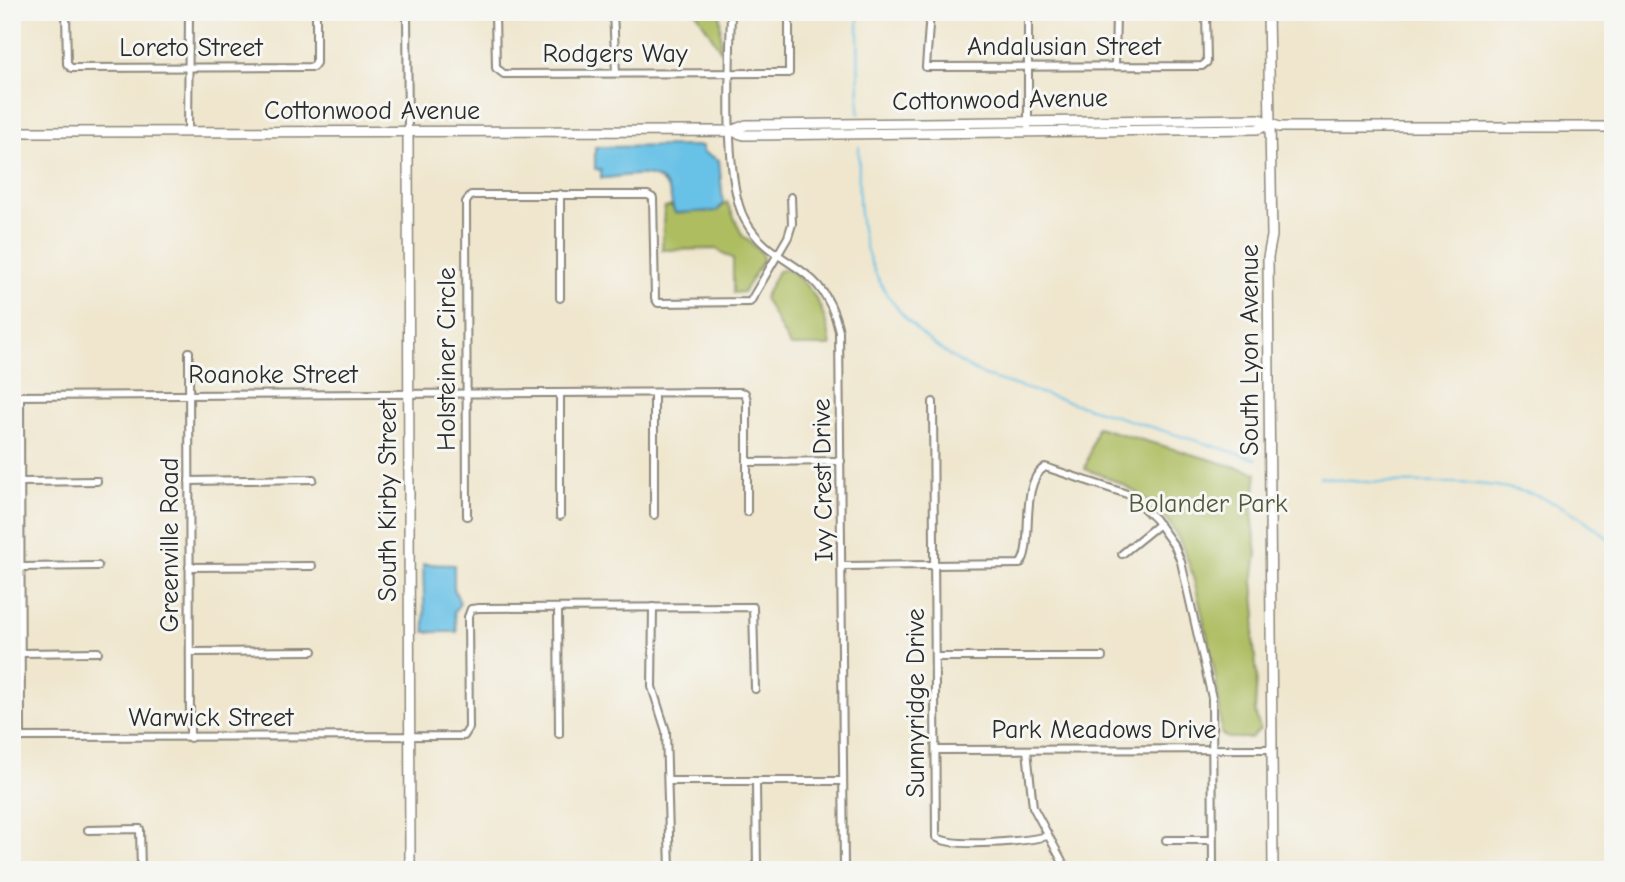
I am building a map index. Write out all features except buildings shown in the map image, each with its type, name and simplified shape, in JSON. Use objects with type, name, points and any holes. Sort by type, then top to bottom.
[{"type":"main road","name":"South Lyon Avenue","points":[[1268,12],[1272,198],[1268,257],[1273,870]]},
{"type":"main road","name":"Cottonwood Avenue","points":[[731,131],[746,125],[1028,120],[1259,119],[1269,125]]},
{"type":"main road","name":"Cottonwood Avenue","points":[[12,132],[731,131],[744,135],[1257,129],[1269,125],[1613,127]]},
{"type":"main road","name":"South Kirby Street","points":[[408,132],[410,870]]},
{"type":"street","name":"Loreto Street","points":[[66,12],[67,64],[71,68],[313,67],[316,63],[316,12]]},
{"type":"street","points":[[188,132],[189,12]]},
{"type":"street","points":[[407,12],[408,132]]},
{"type":"street","name":"Rodgers Way","points":[[495,12],[496,68],[499,72],[616,73],[789,73],[789,12]]},
{"type":"street","points":[[613,12],[616,73]]},
{"type":"street","name":"Ivy Crest Drive","points":[[731,12],[732,178],[738,207],[753,232],[778,254],[813,278],[836,316],[840,347],[844,870]]},
{"type":"street","name":"Andalusian Street","points":[[930,12],[926,67],[1202,66],[1207,62],[1206,12]]},
{"type":"street","points":[[1028,12],[1029,131]]},
{"type":"street","points":[[1115,66],[1116,12]]},
{"type":"street","points":[[560,298],[560,194],[648,195],[653,198],[655,298],[658,303],[750,302],[790,230],[791,197]]},
{"type":"street","name":"Holsteiner Circle","points":[[467,516],[466,202],[471,195],[560,194]]},
{"type":"street","name":"Greenville Road","points":[[189,352],[190,738]]},
{"type":"street","points":[[560,393],[560,516]]},
{"type":"street","points":[[654,393],[654,515]]},
{"type":"street","name":"Roanoke Street","points":[[16,396],[745,393],[747,462]]},
{"type":"street","points":[[16,396],[20,482],[21,737]]},
{"type":"street","name":"Sunnyridge Drive","points":[[933,402],[936,834],[939,839],[1006,841],[1048,836]]},
{"type":"street","points":[[747,512],[747,462],[841,461]]},
{"type":"street","points":[[843,566],[1016,565],[1026,556],[1027,510],[1041,469],[1049,467],[1122,490],[1159,524],[1181,562],[1212,698],[1213,870]]},
{"type":"street","points":[[188,481],[313,479]]},
{"type":"street","points":[[20,482],[97,481]]},
{"type":"street","points":[[1122,554],[1159,524]]},
{"type":"street","points":[[21,567],[97,566]]},
{"type":"street","points":[[189,567],[312,566]]},
{"type":"street","points":[[653,607],[652,687],[666,732],[670,781],[670,870]]},
{"type":"street","points":[[559,734],[558,608],[753,607],[755,689]]},
{"type":"street","name":"Warwick Street","points":[[12,737],[464,736],[468,733],[468,617],[471,609],[558,608]]},
{"type":"street","points":[[190,652],[313,651]]},
{"type":"street","points":[[21,653],[98,652]]},
{"type":"street","points":[[936,657],[1102,657]]},
{"type":"street","name":"Park Meadows Drive","points":[[936,750],[1272,749]]},
{"type":"street","points":[[1027,750],[1030,793],[1066,870]]},
{"type":"street","points":[[670,781],[843,781]]},
{"type":"street","points":[[757,781],[757,870]]},
{"type":"street","points":[[88,830],[140,829],[141,870]]},
{"type":"street","points":[[1166,840],[1212,840]]},
{"type":"green space","points":[[696,12],[720,12],[721,51]]},
{"type":"green space","points":[[727,202],[742,235],[762,253],[763,261],[743,292],[733,293],[733,259],[716,249],[662,250],[664,208],[671,206],[675,213],[717,211]]},
{"type":"green space","points":[[786,269],[805,284],[818,302],[831,346],[790,346],[764,298],[778,271]]},
{"type":"green space","name":"Bolander Park","points":[[1097,427],[1257,473],[1252,515],[1257,553],[1253,581],[1256,615],[1253,638],[1257,675],[1255,712],[1260,729],[1251,738],[1227,738],[1221,733],[1216,677],[1197,592],[1190,566],[1170,525],[1156,508],[1138,494],[1085,469]]},
{"type":"water","points":[[702,146],[703,152],[719,160],[723,203],[717,211],[675,213],[669,191],[657,178],[639,175],[601,178],[601,170],[595,169],[595,147]]},
{"type":"water","points":[[423,564],[454,565],[454,589],[460,603],[454,612],[457,632],[425,632]]},
{"type":"waterway","points":[[858,12],[859,114]]},
{"type":"waterway","points":[[859,147],[860,216],[871,262],[894,304],[944,352],[985,376],[1256,459]]},
{"type":"waterway","points":[[1320,477],[1361,482],[1472,484],[1507,488],[1542,498],[1577,515],[1613,543]]}]
